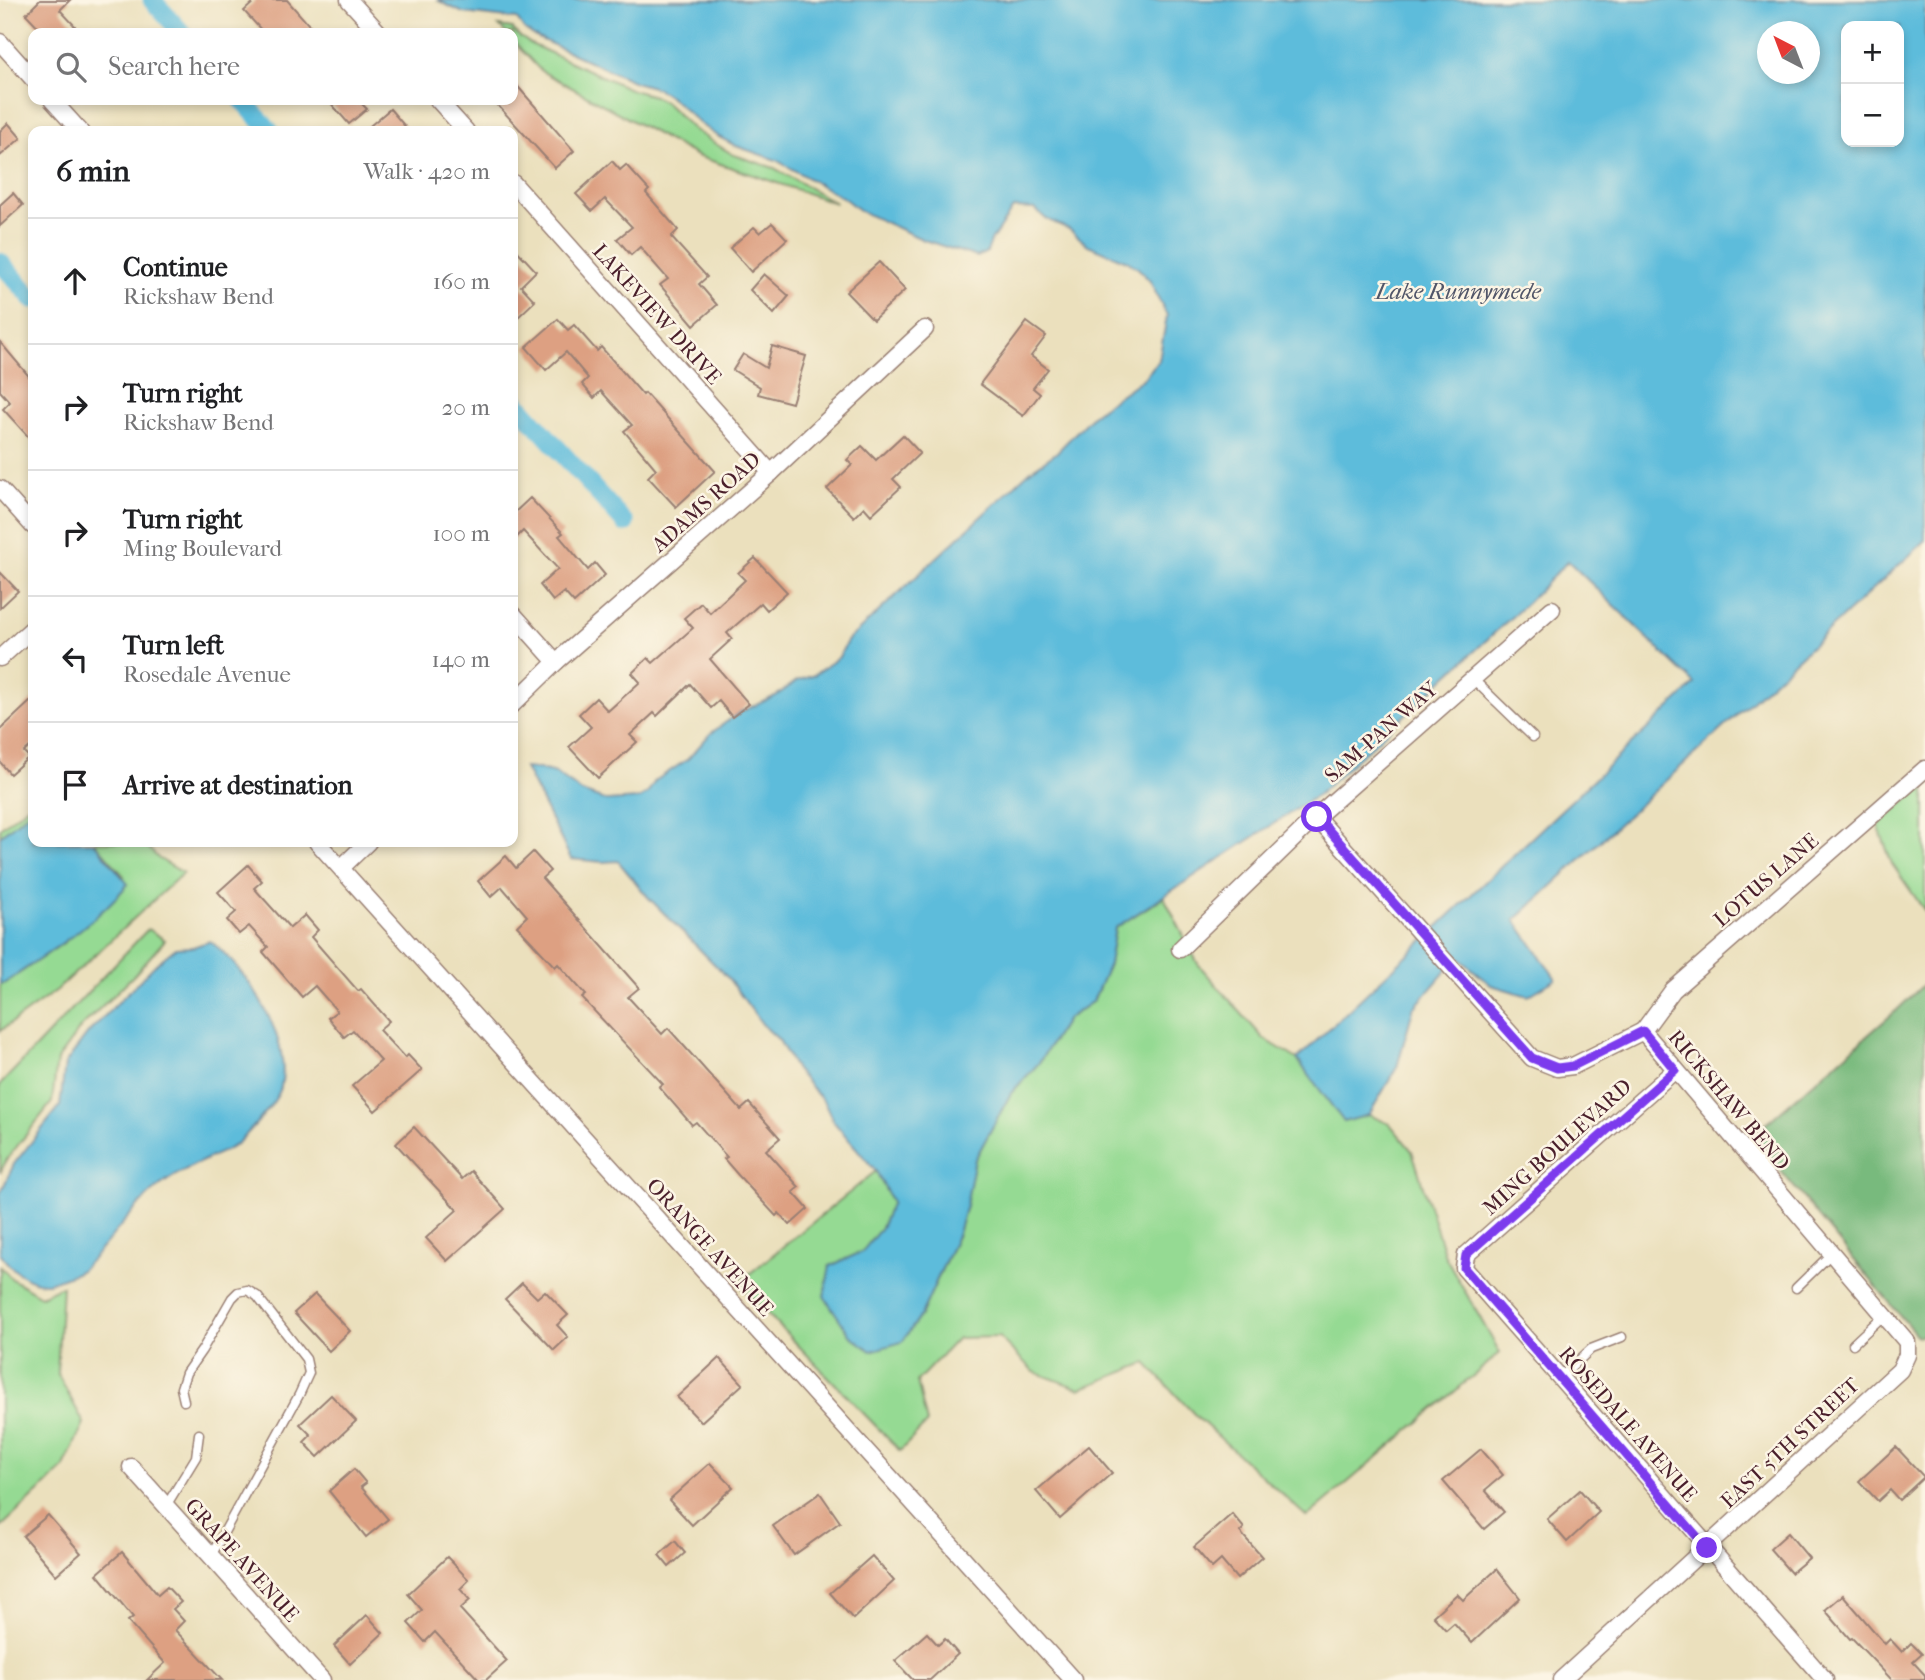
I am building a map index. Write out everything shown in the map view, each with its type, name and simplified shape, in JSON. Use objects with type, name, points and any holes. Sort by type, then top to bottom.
[{"type":"street","points":[[349,0],[374,28]]},
{"type":"street","points":[[0,42],[28,73]]},
{"type":"street","points":[[57,105],[75,126]]},
{"type":"street","points":[[443,105],[461,126]]},
{"type":"street","name":"LAKEVIEW DRIVE","points":[[518,189],[771,473]]},
{"type":"street","name":"ADAMS ROAD","points":[[518,699],[556,662],[771,473],[925,329]]},
{"type":"street","points":[[0,489],[28,520]]},
{"type":"street","name":"SAM-PAN WAY","points":[[1180,949],[1317,817],[1552,609]]},
{"type":"street","points":[[518,620],[556,662]]},
{"type":"street","points":[[0,658],[28,633]]},
{"type":"street","name":"LOTUS LANE","points":[[1643,1031],[1673,990],[1925,769]]},
{"type":"street","name":"RICKSHAW BEND","points":[[1317,817],[1532,1058],[1557,1068],[1573,1066],[1643,1031],[1908,1342]]},
{"type":"street","name":"ORANGE AVENUE","points":[[322,847],[1073,1680]]},
{"type":"street","points":[[341,868],[363,847]]},
{"type":"street","name":"MING BOULEVARD","points":[[1466,1255],[1675,1070]]},
{"type":"street","name":"ROSEDALE AVENUE","points":[[1466,1255],[1464,1268],[1825,1680]]},
{"type":"street","name":"EAST 5TH STREET","points":[[1561,1680],[1900,1370],[1907,1355],[1908,1342]]},
{"type":"street","name":"GRAPE AVENUE","points":[[131,1467],[321,1680]]},
{"type":"lane","points":[[1473,678],[1533,737]]},
{"type":"lane","points":[[1796,1288],[1832,1253]]},
{"type":"lane","points":[[184,1401],[181,1388],[186,1373],[232,1298],[239,1292],[247,1290],[257,1296],[306,1359],[309,1373],[299,1395],[211,1556]]},
{"type":"lane","points":[[1853,1344],[1885,1315]]},
{"type":"lane","points":[[1560,1378],[1591,1349],[1622,1337]]},
{"type":"lane","points":[[166,1507],[196,1457],[199,1434]]},
{"type":"green space","points":[[518,35],[531,44],[632,90],[654,96],[667,104],[693,129],[734,155],[774,168],[836,203],[697,156],[541,71],[518,46]]},
{"type":"green space","points":[[1925,783],[1925,911],[1892,864],[1878,825]]},
{"type":"green space","points":[[28,806],[28,813],[0,836],[0,828]]},
{"type":"green space","points":[[98,847],[148,847],[158,858],[183,873],[57,990],[0,1031],[0,984],[66,941],[124,876]]},
{"type":"green space","points":[[1164,897],[1198,964],[1263,1038],[1297,1059],[1344,1121],[1369,1115],[1390,1124],[1412,1151],[1445,1256],[1500,1353],[1307,1517],[1197,1417],[1146,1363],[1080,1389],[1034,1372],[999,1337],[958,1338],[917,1381],[927,1423],[900,1451],[738,1283],[876,1171],[892,1202],[881,1228],[862,1252],[830,1266],[921,1315],[958,1234],[975,1159],[1011,1093],[1038,1064],[1067,1019],[1093,1001],[1109,964],[1115,928]]},
{"type":"green space","points":[[148,929],[165,940],[82,1026],[57,1060],[52,1102],[7,1159],[0,1173],[0,1085]]},
{"type":"green space","points":[[1925,983],[1925,1334],[1917,1336],[1752,1136]]},
{"type":"green space","points":[[0,1266],[12,1279],[41,1296],[62,1286],[57,1373],[84,1423],[63,1469],[0,1528]]},
{"type":"water","name":"Lake Runnymede","points":[[437,0],[1925,0],[1925,541],[1515,920],[1556,979],[1528,996],[1491,985],[1458,957],[1413,1009],[1397,1067],[1369,1115],[1344,1122],[1297,1059],[1695,684],[1568,561],[1529,601],[1319,794],[1115,928],[1109,964],[1093,1001],[1067,1019],[1038,1064],[1011,1093],[975,1159],[958,1233],[921,1315],[902,1342],[871,1351],[850,1335],[824,1296],[830,1266],[862,1252],[881,1228],[892,1202],[876,1171],[833,1121],[824,1102],[796,1070],[779,1040],[763,1025],[728,978],[648,897],[618,861],[571,859],[525,768],[555,773],[582,792],[607,801],[638,799],[647,794],[655,781],[688,759],[710,734],[740,712],[776,696],[797,681],[814,675],[839,657],[847,641],[1030,471],[1056,453],[1096,412],[1144,378],[1159,360],[1167,316],[1150,281],[1139,269],[1127,261],[1088,245],[1069,229],[1046,219],[1035,209],[1013,208],[991,241],[987,252],[977,257],[924,240],[860,211],[845,199],[776,160],[736,146],[717,136],[671,97],[656,88],[635,82],[534,36],[525,30],[517,19],[463,13]]},
{"type":"water","points":[[28,813],[28,847],[98,847],[128,884],[101,912],[70,937],[0,984],[0,836]]},
{"type":"water","points":[[210,941],[238,969],[264,1006],[280,1047],[283,1068],[279,1093],[261,1118],[235,1145],[181,1172],[157,1188],[81,1270],[47,1283],[26,1278],[13,1269],[0,1252],[0,1194],[14,1164],[60,1106],[65,1064],[89,1032],[156,964],[176,948],[193,947]]},
{"type":"building","points":[[40,0],[70,0],[60,10],[75,26],[39,28],[26,14]]},
{"type":"building","points":[[256,0],[287,0],[312,28],[259,28],[244,11]]},
{"type":"building","points":[[518,87],[574,151],[555,168],[498,105],[518,105]]},
{"type":"building","points":[[332,105],[363,105],[367,109],[349,124]]},
{"type":"building","points":[[390,109],[405,126],[370,126]]},
{"type":"building","points":[[8,123],[21,138],[0,156],[0,131]]},
{"type":"building","points":[[612,161],[620,170],[626,165],[649,190],[646,193],[678,230],[671,237],[707,277],[699,284],[717,305],[694,325],[660,285],[668,279],[640,247],[631,255],[617,239],[632,227],[605,199],[592,211],[576,194]]},
{"type":"building","points":[[13,193],[23,205],[0,226],[0,205]]},
{"type":"building","points":[[772,223],[787,239],[751,272],[730,248],[754,227],[760,233]]},
{"type":"building","points":[[518,251],[536,271],[521,286],[535,301],[518,317]]},
{"type":"building","points":[[879,262],[905,290],[873,320],[846,292]]},
{"type":"building","points":[[764,274],[789,296],[774,314],[750,290]]},
{"type":"building","points":[[558,319],[568,330],[574,325],[597,351],[601,347],[715,471],[676,507],[648,477],[656,469],[624,431],[632,425],[601,391],[594,398],[582,384],[588,378],[566,352],[546,370],[526,347]]},
{"type":"building","points":[[1027,322],[1046,336],[1031,356],[1048,369],[1033,388],[1040,394],[1023,416],[980,384]]},
{"type":"building","points":[[0,342],[28,375],[28,436],[3,409],[10,402],[0,391]]},
{"type":"building","points":[[772,346],[806,356],[792,403],[758,394],[760,387],[733,370],[743,354],[766,368]]},
{"type":"building","points":[[903,435],[920,453],[893,479],[901,487],[871,515],[864,507],[854,517],[827,489],[852,465],[847,460],[862,446],[876,460]]},
{"type":"building","points":[[530,498],[563,533],[559,536],[588,570],[595,563],[605,575],[574,603],[564,592],[553,601],[540,585],[558,569],[523,531],[518,536],[518,509]]},
{"type":"building","points":[[755,558],[787,592],[767,610],[761,603],[727,633],[732,639],[710,659],[749,704],[732,717],[719,701],[711,708],[690,684],[657,716],[654,713],[630,735],[637,742],[598,778],[569,747],[591,727],[579,714],[596,698],[608,711],[640,682],[632,673],[648,658],[653,663],[693,628],[684,618],[701,603],[710,613],[745,580],[738,573]]},
{"type":"building","points":[[0,572],[18,591],[0,608]]},
{"type":"building","points":[[28,704],[28,748],[24,752],[28,758],[10,774],[0,762],[0,730]]},
{"type":"building","points":[[533,852],[550,871],[542,878],[639,988],[628,997],[662,1034],[668,1028],[741,1110],[749,1103],[780,1138],[766,1150],[799,1187],[793,1192],[808,1209],[790,1225],[779,1213],[776,1216],[738,1175],[724,1159],[727,1157],[696,1122],[692,1125],[659,1087],[663,1084],[582,998],[586,995],[558,964],[555,967],[517,926],[527,916],[502,887],[491,897],[478,881],[506,856],[516,868]]},
{"type":"building","points":[[248,865],[262,881],[254,888],[290,928],[305,915],[318,930],[311,937],[358,991],[361,989],[389,1021],[379,1030],[405,1058],[408,1055],[422,1070],[375,1111],[352,1086],[381,1061],[353,1030],[344,1037],[328,1018],[337,1011],[315,986],[302,997],[263,952],[268,947],[249,926],[239,934],[227,920],[236,912],[218,892]]},
{"type":"building","points":[[414,1127],[462,1179],[471,1171],[505,1209],[447,1261],[426,1238],[457,1210],[396,1144]]},
{"type":"building","points":[[522,1283],[537,1298],[545,1291],[568,1315],[557,1325],[568,1337],[554,1350],[505,1299]]},
{"type":"building","points":[[315,1294],[350,1331],[329,1351],[294,1313]]},
{"type":"building","points":[[719,1358],[743,1384],[701,1422],[677,1397]]},
{"type":"building","points":[[331,1395],[356,1421],[318,1457],[304,1442],[311,1435],[300,1424]]},
{"type":"building","points":[[1089,1446],[1112,1473],[1060,1519],[1036,1491]]},
{"type":"building","points":[[1896,1447],[1924,1477],[1899,1500],[1890,1490],[1878,1501],[1859,1481]]},
{"type":"building","points":[[1481,1449],[1503,1475],[1485,1490],[1504,1512],[1484,1529],[1443,1481]]},
{"type":"building","points":[[710,1463],[733,1487],[692,1525],[669,1500]]},
{"type":"building","points":[[354,1469],[366,1483],[361,1487],[388,1519],[366,1537],[329,1491]]},
{"type":"building","points":[[1580,1490],[1599,1512],[1567,1542],[1547,1519]]},
{"type":"building","points":[[820,1493],[840,1522],[794,1555],[773,1526]]},
{"type":"building","points":[[1232,1514],[1244,1528],[1240,1532],[1262,1557],[1237,1579],[1221,1560],[1212,1568],[1194,1547]]},
{"type":"building","points":[[48,1515],[81,1553],[56,1575],[23,1536]]},
{"type":"building","points":[[1788,1533],[1809,1558],[1791,1573],[1770,1549]]},
{"type":"building","points":[[675,1541],[685,1553],[669,1567],[659,1555]]},
{"type":"building","points":[[122,1552],[158,1595],[167,1587],[181,1602],[173,1609],[184,1621],[175,1630],[222,1680],[147,1680],[165,1663],[128,1621],[133,1617],[97,1574]]},
{"type":"building","points":[[872,1556],[894,1581],[853,1619],[830,1593]]},
{"type":"building","points":[[447,1557],[469,1580],[460,1589],[470,1600],[460,1609],[507,1661],[486,1680],[479,1680],[435,1632],[425,1642],[408,1623],[422,1610],[408,1594]]},
{"type":"building","points":[[1497,1569],[1520,1598],[1472,1643],[1454,1623],[1446,1630],[1433,1616],[1457,1594],[1463,1600]]},
{"type":"building","points":[[1843,1595],[1885,1644],[1890,1639],[1902,1652],[1911,1643],[1922,1654],[1913,1662],[1925,1675],[1925,1680],[1892,1680],[1852,1638],[1850,1639],[1825,1610]]},
{"type":"building","points":[[367,1615],[383,1633],[350,1664],[334,1646]]},
{"type":"building","points":[[927,1633],[938,1645],[945,1639],[958,1654],[930,1680],[913,1680],[895,1661]]},
{"type":"waterway","points":[[152,0],[177,28]]},
{"type":"waterway","points":[[247,105],[265,126]]},
{"type":"waterway","points":[[0,262],[28,293]]},
{"type":"waterway","points":[[518,405],[625,523]]},
{"type":"route","points":[[1317,817],[1532,1058],[1557,1068],[1573,1066],[1643,1031],[1675,1070],[1466,1255],[1463,1261],[1464,1268],[1707,1548]]}]
